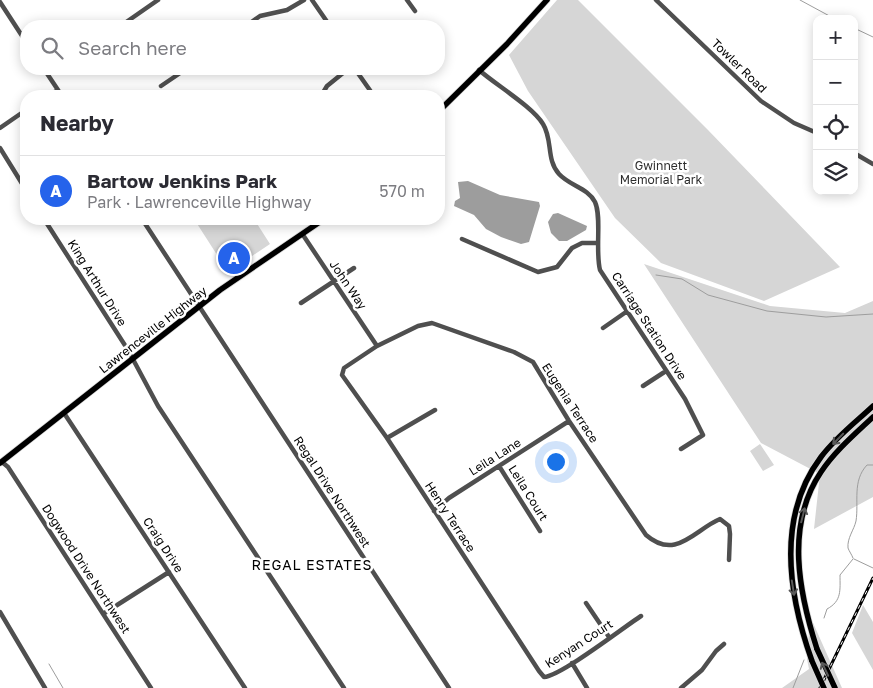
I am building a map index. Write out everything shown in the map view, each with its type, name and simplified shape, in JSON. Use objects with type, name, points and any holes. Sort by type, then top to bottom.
[{"type":"main road","points":[[445,105],[547,0]]},
{"type":"main road","name":"Lawrenceville Highway","points":[[1,462],[199,306],[316,225]]},
{"type":"main road","points":[[824,688],[812,661],[800,625],[791,578],[792,523],[798,500],[812,470],[839,438],[873,406]]},
{"type":"main road","points":[[835,688],[817,649],[807,618],[801,581],[799,548],[801,524],[811,492],[820,473],[842,447],[873,417]]},
{"type":"street","points":[[129,20],[158,0]]},
{"type":"street","points":[[254,20],[260,16],[286,10],[304,0]]},
{"type":"street","points":[[312,0],[326,20]]},
{"type":"street","points":[[407,0],[415,11]]},
{"type":"street","name":"Towler Road","points":[[656,0],[760,101],[813,131]]},
{"type":"street","points":[[0,2],[20,33]]},
{"type":"street","name":"Carriage Station Drive","points":[[479,70],[537,116],[544,125],[548,136],[550,157],[558,173],[568,183],[588,193],[595,202],[597,210],[596,256],[600,270],[685,399],[703,435],[681,449]]},
{"type":"street","points":[[48,75],[58,90]]},
{"type":"street","points":[[161,86],[177,75]]},
{"type":"street","points":[[326,90],[339,75]]},
{"type":"street","points":[[359,75],[370,90]]},
{"type":"street","points":[[0,128],[20,114]]},
{"type":"street","points":[[0,148],[20,180]]},
{"type":"street","points":[[858,155],[873,164]]},
{"type":"street","name":"King Arthur Drive","points":[[48,225],[132,358]]},
{"type":"street","name":"Regal Drive Northwest","points":[[146,225],[449,688]]},
{"type":"street","name":"John Way","points":[[303,235],[377,346]]},
{"type":"street","points":[[462,239],[538,272],[557,267],[572,248],[582,243],[597,243]]},
{"type":"street","points":[[300,303],[354,268]]},
{"type":"street","points":[[603,328],[626,312]]},
{"type":"street","name":"Eugenia Terrace","points":[[349,385],[342,375],[344,368],[377,346],[418,326],[432,323],[514,352],[532,362],[569,422],[646,535],[662,544],[680,544],[720,520],[729,526],[729,560]]},
{"type":"street","points":[[132,358],[158,406],[344,688]]},
{"type":"street","points":[[643,386],[666,371]]},
{"type":"street","name":"Henry Terrace","points":[[349,385],[387,438],[532,660]]},
{"type":"street","points":[[387,438],[435,410]]},
{"type":"street","name":"Craig Drive","points":[[64,413],[245,688]]},
{"type":"street","name":"Leila Lane","points":[[434,511],[449,498],[569,422]]},
{"type":"street","name":"Dogwood Drive Northwest","points":[[1,462],[8,468],[151,688]]},
{"type":"street","name":"Leila Court","points":[[499,466],[540,531]]},
{"type":"street","points":[[103,614],[169,572]]},
{"type":"street","points":[[586,603],[609,637]]},
{"type":"street","points":[[0,612],[45,688]]},
{"type":"street","name":"Kenyan Court","points":[[532,660],[544,677],[550,676],[641,616]]},
{"type":"street","points":[[681,688],[702,670],[716,651],[724,644]]},
{"type":"street","points":[[572,663],[587,688]]},
{"type":"green space","name":"Gwinnett Memorial Park","points":[[557,0],[578,0],[708,130],[840,267],[764,301],[661,263],[615,218],[528,91],[509,55]]},
{"type":"green space","points":[[198,225],[258,225],[270,244],[228,272]]},
{"type":"green space","points":[[644,264],[770,306],[845,313],[873,301],[873,497],[814,529],[820,474],[761,443]]},
{"type":"green space","points":[[760,444],[774,465],[763,471],[750,451]]},
{"type":"green space","points":[[863,605],[873,622],[873,670],[852,633]]},
{"type":"green space","points":[[810,616],[842,688],[782,688],[809,669],[807,659]]},
{"type":"shaded area","points":[[468,181],[500,195],[539,202],[540,206],[529,242],[521,244],[501,237],[486,229],[474,215],[454,206],[455,201],[460,198],[458,182]]},
{"type":"shaded area","points":[[558,213],[587,226],[586,230],[567,241],[559,241],[551,233],[548,222],[553,214]]},
{"type":"waterway","points":[[800,0],[828,15]]},
{"type":"waterway","points":[[858,30],[873,37]]},
{"type":"waterway","points":[[656,275],[682,279],[708,295],[767,311],[826,317],[873,314]]},
{"type":"waterway","points":[[853,558],[848,544],[856,521],[859,478],[867,465],[873,465]]},
{"type":"waterway","points":[[824,618],[827,609],[838,599],[840,575],[853,559]]},
{"type":"waterway","points":[[854,559],[873,568]]},
{"type":"waterway","points":[[793,688],[804,660]]},
{"type":"waterway","points":[[49,664],[63,688]]},
{"type":"railway","points":[[820,688],[873,578]]},
{"type":"place","name":"Bartow Jenkins Park","points":[[234,258]]},
{"type":"district","name":"REGAL ESTATES","points":[[312,565]]}]
